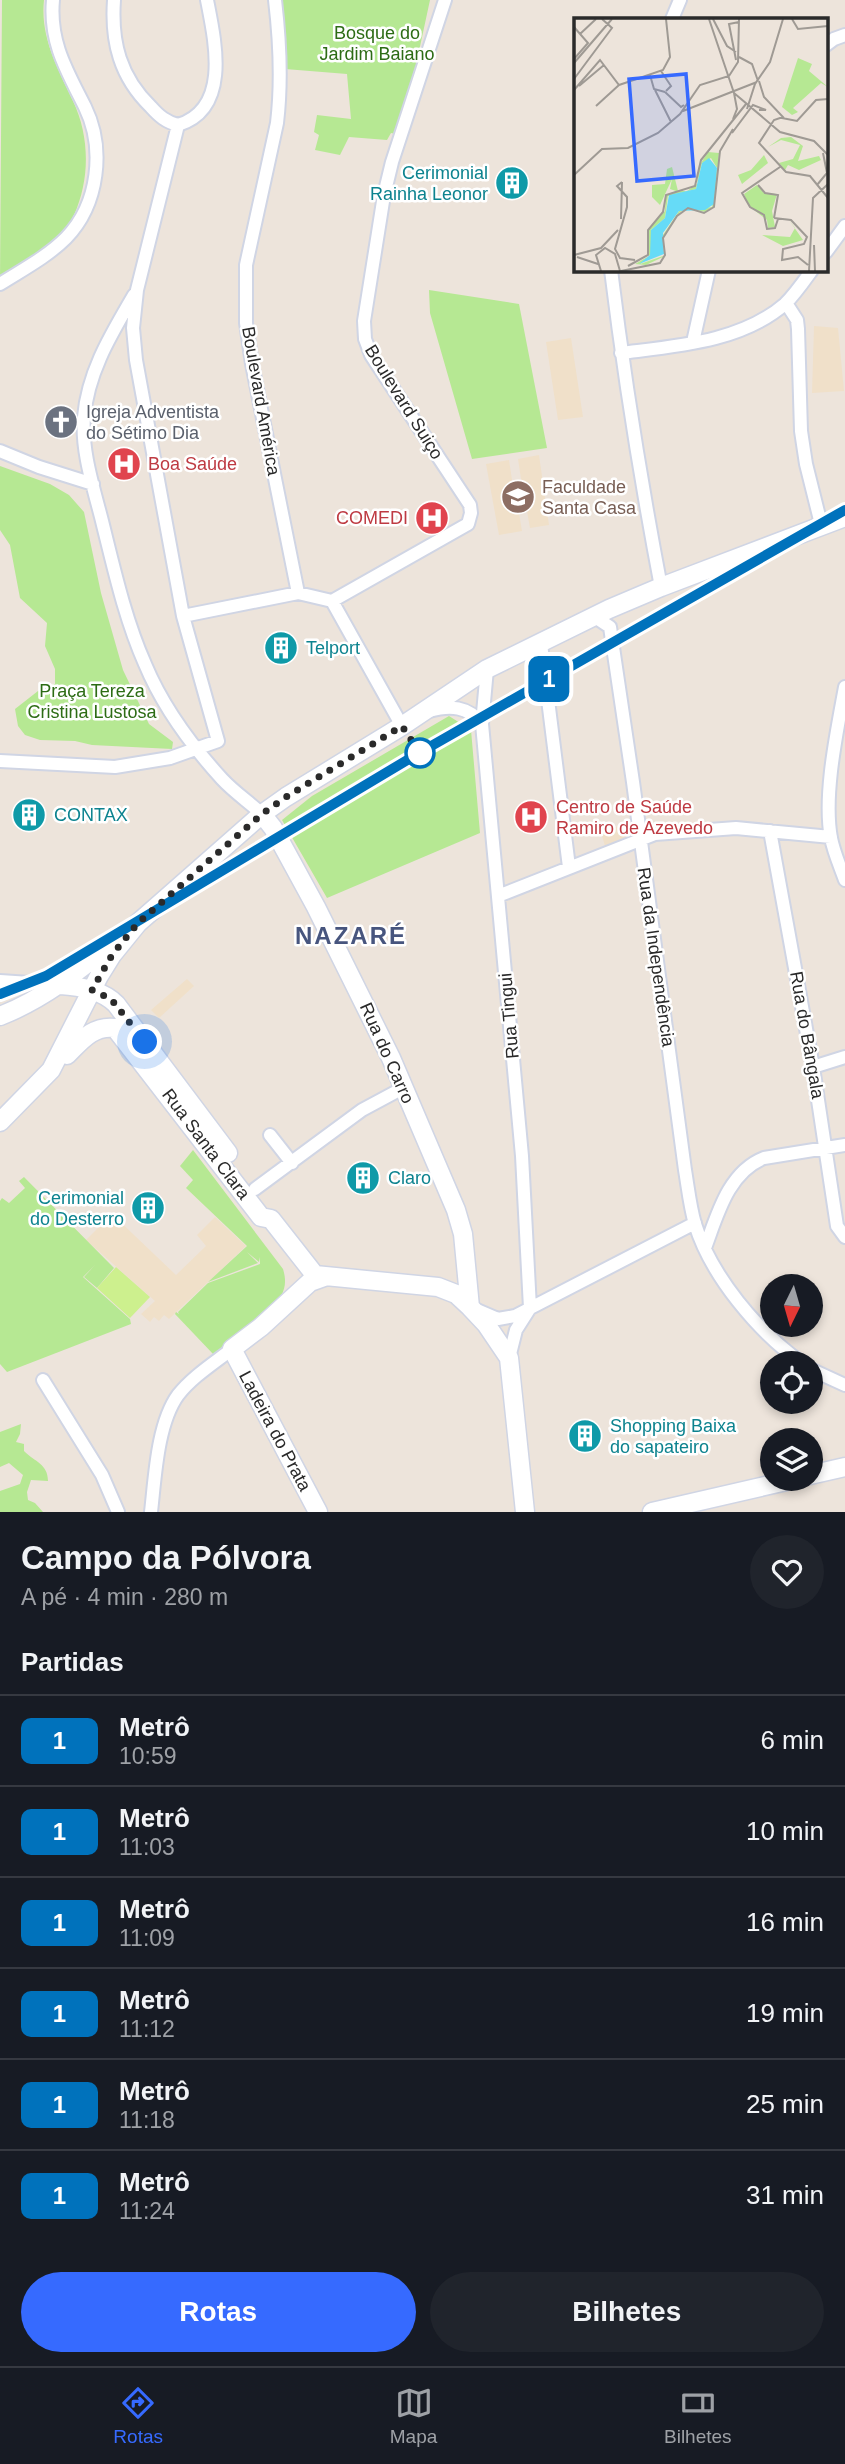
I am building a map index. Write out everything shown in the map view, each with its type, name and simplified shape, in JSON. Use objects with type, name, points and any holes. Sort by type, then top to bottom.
[{"type":"street","points":[[0,284],[50,252],[67,237],[80,221],[95,178],[98,155],[95,135],[86,109],[58,52],[53,35],[53,0]]},
{"type":"street","points":[[114,0],[114,42],[120,64],[145,101],[160,117],[178,125],[190,122],[206,107],[213,94],[215,67],[207,0]]},
{"type":"street","name":"Boulevard América","points":[[275,0],[281,47],[280,99],[246,265],[246,323],[298,593]]},
{"type":"street","name":"Boulevard Suiço","points":[[332,601],[468,524],[471,513],[470,505],[371,355],[365,339],[365,321],[384,195],[392,162],[445,0]]},
{"type":"street","points":[[672,18],[680,0]]},
{"type":"street","points":[[828,44],[845,35]]},
{"type":"street","points":[[0,761],[115,767],[154,762],[218,741],[183,616],[132,328],[137,290],[178,125]]},
{"type":"street","points":[[828,249],[845,226]]},
{"type":"street","points":[[611,271],[639,473],[662,587]]},
{"type":"street","points":[[693,342],[709,271]]},
{"type":"street","points":[[621,353],[729,335],[753,327],[786,303],[811,271]]},
{"type":"street","points":[[137,290],[103,349],[87,401],[85,438],[93,484],[115,571],[145,666],[197,749],[222,779],[262,814]]},
{"type":"street","points":[[786,303],[797,320],[802,431],[806,464],[822,528]]},
{"type":"street","points":[[0,451],[93,484]]},
{"type":"street","points":[[0,1016],[31,1003],[60,985],[138,923],[262,814],[487,669],[662,587],[845,517]]},
{"type":"street","points":[[183,616],[298,593],[332,601],[402,726]]},
{"type":"street","name":"Rua da Independência","points":[[595,617],[610,627],[685,1170],[695,1223],[714,1266],[741,1304],[788,1351]]},
{"type":"street","points":[[541,644],[569,867]]},
{"type":"street","name":"Rua Tingui","points":[[487,669],[482,724],[522,1156],[530,1308]]},
{"type":"street","points":[[845,687],[831,786],[831,837],[842,864],[845,880]]},
{"type":"street","points":[[421,713],[440,708],[459,708],[476,716],[482,724]]},
{"type":"street","name":"Rua do Carro","points":[[262,814],[293,864],[327,928],[391,1058],[456,1210],[463,1234],[470,1307]]},
{"type":"street","points":[[498,896],[655,834],[736,828],[831,837]]},
{"type":"street","name":"Rua do Bângala","points":[[769,831],[813,1066],[837,1226],[845,1237]]},
{"type":"street","points":[[0,1122],[51,1070],[112,955],[138,923]]},
{"type":"street","points":[[0,981],[74,986],[92,990]]},
{"type":"street","name":"Rua Santa Clara","points":[[92,990],[116,1004],[271,1210],[271,1219],[306,1266],[315,1275],[324,1277]]},
{"type":"street","name":"Rua Santa Clara","points":[[51,1070],[98,1028],[115,1028],[261,1217],[271,1219]]},
{"type":"street","points":[[813,1066],[845,1057]]},
{"type":"street","points":[[255,1189],[362,1110],[403,1088]]},
{"type":"street","points":[[270,1135],[292,1163]]},
{"type":"street","points":[[705,1248],[726,1194],[754,1162],[845,1145]]},
{"type":"street","points":[[470,1307],[498,1319],[515,1316],[695,1223]]},
{"type":"street","points":[[304,1287],[306,1266]]},
{"type":"street","points":[[438,1287],[457,1279],[467,1267]]},
{"type":"street","points":[[151,1512],[161,1438],[177,1396],[261,1327],[304,1287],[324,1277],[438,1287],[456,1294],[486,1324],[509,1358]]},
{"type":"street","points":[[525,1512],[509,1358],[516,1330],[530,1308]]},
{"type":"street","name":"Ladeira do Prata","points":[[232,1349],[318,1512]]},
{"type":"street","points":[[823,1375],[845,1385]]},
{"type":"street","points":[[43,1380],[102,1475],[118,1512]]},
{"type":"street","points":[[823,1472],[845,1467]]},
{"type":"street","points":[[652,1512],[760,1487]]},
{"type":"shaded area","points":[[814,326],[838,328],[844,391],[812,393]]},
{"type":"shaded area","points":[[571,338],[583,417],[558,420],[546,342]]},
{"type":"shaded area","name":"Faculdade Santa Casa","points":[[539,455],[549,525],[530,528],[525,500],[517,501],[522,531],[499,535],[486,464],[509,460],[514,493],[523,492],[518,459]]},
{"type":"shaded area","points":[[627,823],[631,835],[605,846],[601,832]]},
{"type":"shaded area","points":[[187,979],[194,986],[159,1018],[151,1010]]},
{"type":"shaded area","points":[[112,1214],[176,1275],[206,1246],[197,1235],[215,1217],[246,1246],[169,1319],[164,1315],[159,1321],[154,1317],[150,1322],[141,1314],[155,1301],[86,1240]]},
{"type":"green space","points":[[2,0],[44,0],[47,40],[79,115],[86,158],[79,201],[65,231],[41,253],[0,282]]},
{"type":"green space","name":"Bosque do Jardim Baiano","points":[[280,0],[430,0],[401,135],[391,133],[387,140],[349,137],[340,155],[315,150],[319,135],[314,132],[317,115],[351,119],[347,74],[285,69]]},
{"type":"green space","points":[[429,290],[519,304],[547,448],[472,459],[430,313]]},
{"type":"green space","name":"Praça Tereza Cristina Lustosa","points":[[0,466],[50,484],[69,495],[84,512],[101,593],[123,670],[149,724],[173,742],[172,749],[40,740],[25,735],[18,726],[15,709],[38,691],[55,684],[55,669],[45,646],[47,623],[20,598],[10,545],[0,530]]},
{"type":"green space","points":[[449,716],[471,730],[480,833],[327,898],[282,820],[312,796]]},
{"type":"green space","points":[[193,1150],[283,1269],[285,1280],[283,1293],[277,1302],[214,1355],[175,1314],[179,1314],[208,1283],[260,1264],[260,1257],[259,1262],[247,1252],[258,1263],[208,1282],[247,1246],[186,1188],[193,1180],[180,1166]]},
{"type":"green space","points":[[24,1177],[114,1268],[97,1288],[84,1277],[95,1265],[83,1277],[130,1319],[131,1324],[7,1372],[0,1364],[0,1201],[2,1198],[9,1203],[25,1188],[19,1181]]},
{"type":"green space","points":[[116,1267],[150,1297],[130,1318],[97,1288]]},
{"type":"green space","points":[[21,1424],[16,1442],[24,1444],[24,1451],[43,1467],[47,1475],[48,1481],[31,1480],[27,1492],[28,1500],[43,1512],[0,1512],[0,1491],[20,1484],[23,1475],[9,1463],[0,1467],[0,1432]]},
{"type":"metro line","name":"1","points":[[0,994],[46,976],[419,753],[845,510]]},
{"type":"place","name":"Cerimonial Rainha Leonor","points":[[512,183]]},
{"type":"place","name":"Igreja Adventista do Sétimo Dia","points":[[61,422]]},
{"type":"place","name":"Boa Saúde","points":[[124,464]]},
{"type":"place","name":"Faculdade Santa Casa","points":[[518,497]]},
{"type":"place","name":"COMEDI","points":[[432,518]]},
{"type":"place","name":"Telport","points":[[281,648]]},
{"type":"place","name":"CONTAX","points":[[29,815]]},
{"type":"place","name":"Centro de Saúde Ramiro de Azevedo","points":[[531,817]]},
{"type":"place","name":"Claro","points":[[363,1178]]},
{"type":"place","name":"Cerimonial do Desterro","points":[[148,1208]]},
{"type":"place","name":"Shopping Baixa do sapateiro","points":[[585,1436]]},
{"type":"district","name":"NAZARÉ","points":[[351,936]]},
{"type":"route","points":[[145,1042],[111,999],[92,990],[112,955],[138,923],[262,814],[402,726],[420,753]]}]
